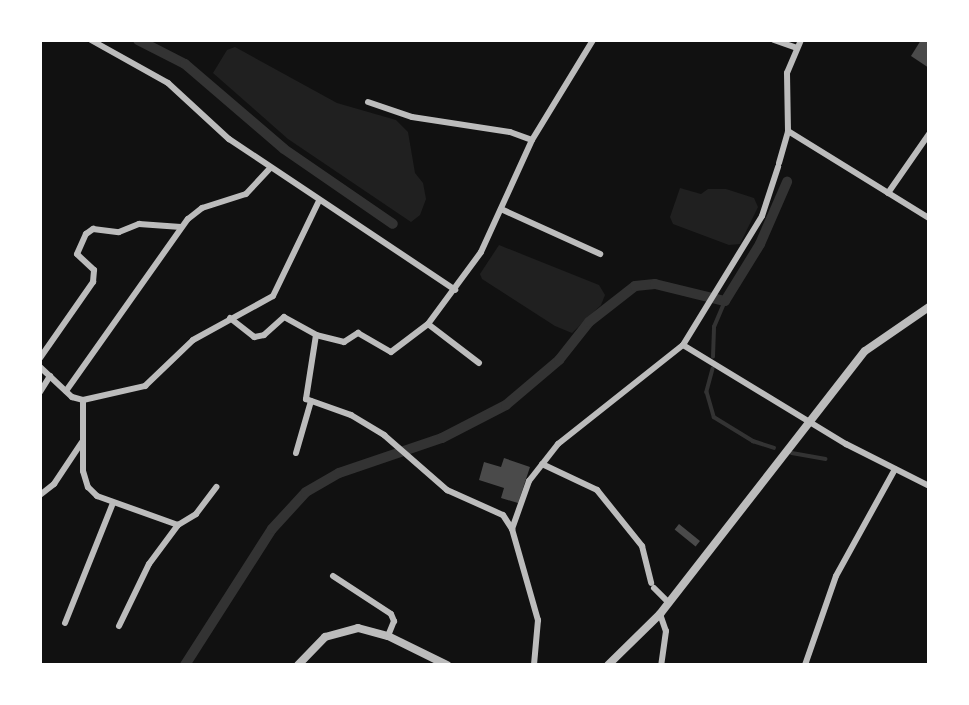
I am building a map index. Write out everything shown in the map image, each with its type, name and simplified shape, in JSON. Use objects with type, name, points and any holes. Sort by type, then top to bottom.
[{"type":"street","points":[[91,40],[168,83],[229,139],[455,290]]},
{"type":"street","points":[[230,318],[254,337],[264,335],[284,317],[316,335],[344,342],[358,333],[391,352],[429,324],[481,252],[532,140],[593,40]]},
{"type":"street","points":[[774,40],[797,48]]},
{"type":"street","points":[[512,529],[529,481],[558,444],[683,345],[721,287],[762,216],[779,165],[788,131],[787,73],[801,40]]},
{"type":"street","points":[[368,102],[384,111],[510,132],[532,140]]},
{"type":"street","points":[[788,131],[929,218]]},
{"type":"street","points":[[888,193],[929,134]]},
{"type":"street","points":[[66,391],[181,227],[202,208],[246,194],[270,168]]},
{"type":"street","points":[[40,367],[66,391],[83,400],[145,386],[193,340],[263,302],[280,288],[319,201]]},
{"type":"street","points":[[501,209],[600,254]]},
{"type":"street","points":[[40,358],[93,282],[94,270],[77,254],[86,234],[93,229],[119,232],[139,224],[181,227]]},
{"type":"street","points":[[608,665],[660,614],[807,421],[865,351],[929,307]]},
{"type":"street","points":[[429,324],[479,363]]},
{"type":"street","points":[[316,335],[318,343],[304,395],[311,401],[351,415],[394,443],[447,490],[503,515],[512,529],[538,620],[534,665]]},
{"type":"street","points":[[683,345],[807,421],[929,486]]},
{"type":"street","points":[[40,392],[50,376]]},
{"type":"street","points":[[83,400],[83,441],[88,487],[113,503],[178,525]]},
{"type":"street","points":[[296,453],[311,401]]},
{"type":"street","points":[[40,495],[54,484],[83,441]]},
{"type":"street","points":[[542,464],[597,490],[642,546],[652,586],[668,602]]},
{"type":"street","points":[[805,665],[836,576],[895,469]]},
{"type":"street","points":[[119,626],[149,564],[178,525],[196,514],[216,487]]},
{"type":"street","points":[[65,624],[113,503]]},
{"type":"street","points":[[334,576],[391,614],[394,621],[388,636]]},
{"type":"street","points":[[660,614],[666,631],[661,665]]},
{"type":"street","points":[[298,665],[312,647],[340,630],[358,628],[388,636],[447,665]]},
{"type":"shaded area","points":[[235,47],[337,103],[396,120],[408,132],[415,173],[423,183],[426,199],[420,215],[411,222],[288,139],[213,73],[227,50]]},
{"type":"shaded area","points":[[680,188],[701,194],[708,189],[726,189],[754,198],[758,207],[740,244],[729,245],[673,224],[670,217]]},
{"type":"shaded area","points":[[499,245],[599,285],[605,295],[601,305],[572,333],[555,326],[482,279],[480,274]]},
{"type":"building","points":[[921,40],[929,40],[929,68],[911,56]]},
{"type":"building","points":[[504,458],[530,467],[518,503],[501,498],[504,488],[479,480],[484,462],[501,467]]},
{"type":"building","points":[[679,524],[700,541],[696,546],[675,529]]},
{"type":"waterway","points":[[138,40],[185,64],[284,149],[393,224]]},
{"type":"waterway","points":[[185,665],[272,529],[306,492],[339,473],[442,438],[506,405],[559,360],[589,322],[635,286],[655,284],[725,301],[760,244],[787,182]]},
{"type":"waterway","points":[[713,357],[714,327],[725,301]]},
{"type":"waterway","points":[[713,369],[707,392],[714,417],[753,441],[774,448]]},
{"type":"waterway","points":[[792,453],[825,459]]}]
